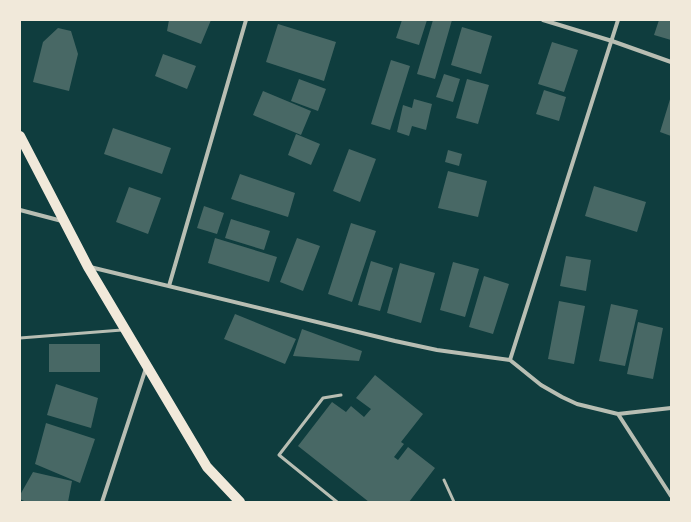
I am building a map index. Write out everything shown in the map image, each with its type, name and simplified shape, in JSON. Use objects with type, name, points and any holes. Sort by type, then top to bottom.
[{"type":"main road","points":[[20,136],[88,267],[207,467],[240,502]]},
{"type":"street","points":[[169,286],[246,20]]},
{"type":"street","points":[[543,20],[612,41],[671,62]]},
{"type":"street","points":[[510,360],[618,20]]},
{"type":"street","points":[[20,210],[64,222]]},
{"type":"street","points":[[88,267],[395,341],[437,350],[510,360],[541,385],[562,397],[577,404],[618,414],[671,408]]},
{"type":"street","points":[[102,502],[147,365]]},
{"type":"street","points":[[618,414],[671,496]]},
{"type":"lane","points":[[20,338],[126,330]]},
{"type":"lane","points":[[337,502],[280,455],[323,398],[341,395]]},
{"type":"lane","points":[[444,480],[454,502]]},
{"type":"building","points":[[169,20],[211,20],[201,44],[167,31]]},
{"type":"building","points":[[402,20],[427,20],[419,45],[396,38]]},
{"type":"building","points":[[433,20],[452,20],[435,79],[417,74]]},
{"type":"building","points":[[659,20],[671,20],[671,40],[654,35]]},
{"type":"building","points":[[278,24],[336,42],[324,81],[266,62]]},
{"type":"building","points":[[462,27],[492,36],[481,74],[451,65]]},
{"type":"building","points":[[58,28],[71,31],[78,54],[69,91],[33,82],[43,42]]},
{"type":"building","points":[[552,42],[578,50],[564,92],[538,84]]},
{"type":"building","points":[[163,54],[196,66],[187,89],[155,76]]},
{"type":"building","points":[[391,60],[410,66],[390,130],[371,124]]},
{"type":"building","points":[[444,74],[460,79],[453,102],[436,97]]},
{"type":"building","points":[[299,79],[326,89],[318,111],[291,101]]},
{"type":"building","points":[[467,79],[489,85],[478,124],[456,118]]},
{"type":"building","points":[[544,90],[566,97],[559,121],[536,114]]},
{"type":"building","points":[[263,91],[311,111],[301,135],[253,115]]},
{"type":"building","points":[[671,96],[671,136],[660,132]]},
{"type":"building","points":[[414,99],[432,104],[426,130],[412,126],[409,136],[397,132],[403,105],[412,108]]},
{"type":"building","points":[[113,128],[171,148],[162,174],[104,154]]},
{"type":"building","points":[[296,134],[320,144],[311,165],[288,155]]},
{"type":"building","points":[[349,149],[376,159],[360,202],[333,191]]},
{"type":"building","points":[[448,150],[462,154],[459,166],[445,162]]},
{"type":"building","points":[[448,171],[487,181],[478,217],[438,208]]},
{"type":"building","points":[[240,174],[295,193],[288,217],[231,199]]},
{"type":"building","points":[[594,186],[646,202],[637,232],[585,216]]},
{"type":"building","points":[[129,187],[161,198],[148,234],[116,222]]},
{"type":"building","points":[[204,206],[224,213],[217,234],[197,228]]},
{"type":"building","points":[[231,219],[270,231],[264,250],[225,238]]},
{"type":"building","points":[[351,223],[376,231],[352,302],[328,294]]},
{"type":"building","points":[[215,238],[277,257],[269,282],[208,263]]},
{"type":"building","points":[[297,238],[320,246],[303,291],[280,282]]},
{"type":"building","points":[[566,256],[591,260],[586,291],[560,286]]},
{"type":"building","points":[[371,261],[393,268],[380,311],[358,305]]},
{"type":"building","points":[[453,262],[479,269],[465,317],[440,310]]},
{"type":"building","points":[[400,263],[435,273],[421,323],[387,313]]},
{"type":"building","points":[[484,276],[509,284],[493,334],[469,327]]},
{"type":"building","points":[[559,301],[585,306],[574,364],[548,359]]},
{"type":"building","points":[[611,304],[638,310],[625,366],[599,361]]},
{"type":"building","points":[[235,314],[296,339],[285,364],[224,339]]},
{"type":"building","points":[[638,322],[663,328],[653,379],[627,374]]},
{"type":"building","points":[[302,329],[362,351],[359,361],[293,356]]},
{"type":"building","points":[[49,344],[100,344],[100,372],[49,372]]},
{"type":"building","points":[[375,375],[423,414],[401,442],[404,444],[394,457],[398,460],[408,447],[435,468],[409,502],[369,502],[298,446],[332,402],[346,412],[351,406],[364,417],[371,409],[356,398]]},
{"type":"building","points":[[56,384],[98,398],[91,428],[47,415]]},
{"type":"building","points":[[46,423],[95,439],[80,483],[35,464]]},
{"type":"building","points":[[33,472],[72,481],[68,502],[26,502],[20,499],[20,495]]}]
